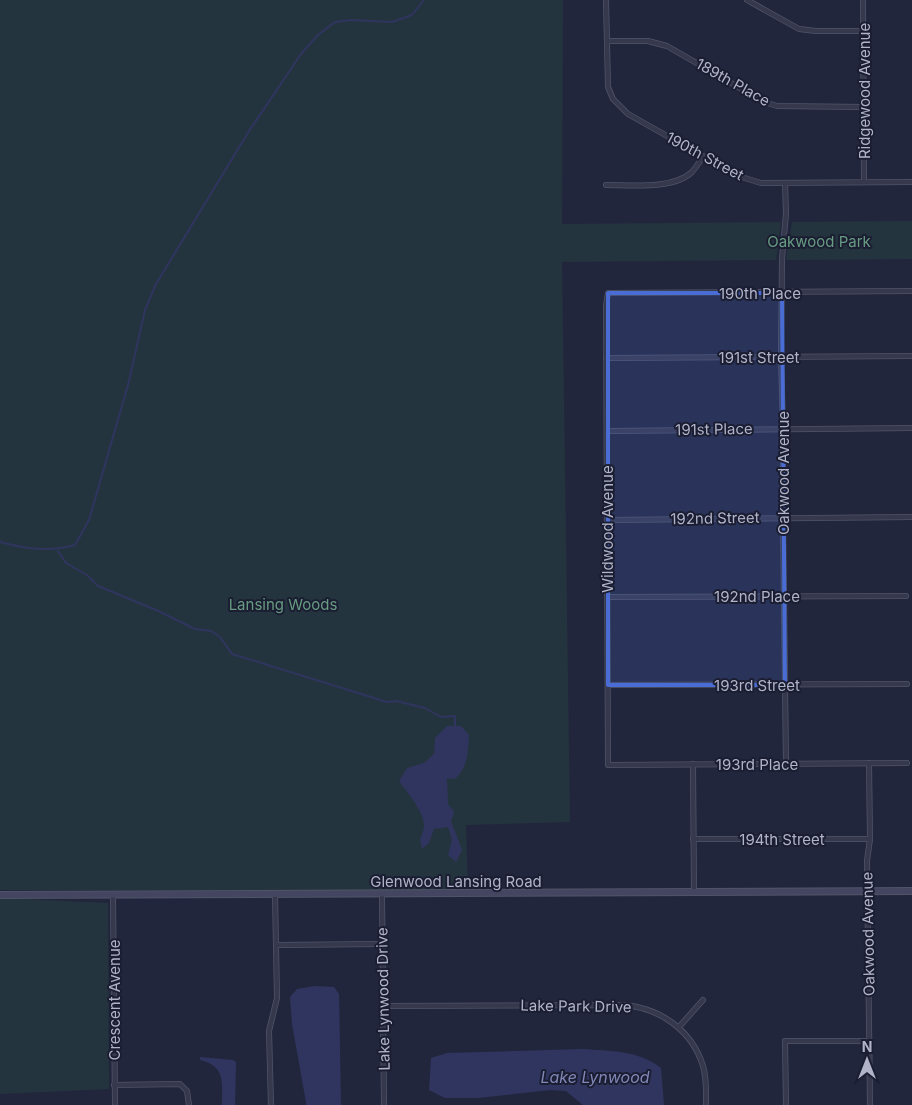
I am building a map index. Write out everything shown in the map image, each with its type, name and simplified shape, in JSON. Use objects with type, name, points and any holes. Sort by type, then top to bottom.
[{"type":"main road","name":"Glenwood Lansing Road","points":[[0,895],[912,892]]},
{"type":"street","points":[[606,0],[607,41]]},
{"type":"street","points":[[747,0],[799,29],[863,31]]},
{"type":"street","name":"Ridgewood Avenue","points":[[863,0],[864,182]]},
{"type":"street","name":"190th Street","points":[[607,41],[608,87],[613,99],[622,110],[746,179],[785,183],[912,182]]},
{"type":"street","name":"189th Place","points":[[607,41],[648,41],[668,46],[764,102],[777,106],[864,107]]},
{"type":"street","points":[[606,185],[675,182],[691,172],[703,156]]},
{"type":"street","name":"Oakwood Avenue","points":[[785,183],[786,213],[782,259],[781,357],[786,764]]},
{"type":"street","name":"190th Place","points":[[608,293],[912,292]]},
{"type":"street","name":"Wildwood Avenue","points":[[608,293],[606,305],[608,765]]},
{"type":"street","name":"191st Street","points":[[606,358],[912,356]]},
{"type":"street","name":"191st Place","points":[[606,430],[912,428]]},
{"type":"street","name":"192nd Street","points":[[607,520],[912,517]]},
{"type":"street","name":"192nd Place","points":[[608,597],[906,596]]},
{"type":"street","name":"193rd Street","points":[[608,685],[907,684]]},
{"type":"street","name":"Oakwood Avenue","points":[[869,763],[870,839],[867,861],[870,1105]]},
{"type":"street","name":"193rd Place","points":[[608,765],[907,763]]},
{"type":"street","points":[[693,764],[694,892]]},
{"type":"street","name":"194th Street","points":[[693,840],[870,839]]},
{"type":"street","points":[[271,1105],[269,1031],[277,998],[275,894]]},
{"type":"street","name":"Lake Lynwood Drive","points":[[382,894],[384,1105]]},
{"type":"street","name":"Crescent Avenue","points":[[113,895],[114,1105]]},
{"type":"street","points":[[277,945],[382,944]]},
{"type":"street","points":[[679,1027],[703,1000]]},
{"type":"street","name":"Lake Park Drive","points":[[383,1006],[629,1005],[658,1013],[679,1027],[692,1043],[703,1066],[706,1105]]},
{"type":"street","points":[[786,1105],[785,1041],[870,1041]]},
{"type":"street","points":[[114,1085],[180,1084],[187,1091],[189,1105]]},
{"type":"highlighted area","points":[[608,293],[782,293],[785,685],[608,685]]},
{"type":"green space","name":"Lansing Woods","points":[[0,0],[563,0],[562,224],[781,222],[776,260],[562,262],[570,822],[466,825],[468,890],[0,890]]},
{"type":"green space","name":"Oakwood Park","points":[[912,221],[912,259],[786,260],[792,222]]},
{"type":"green space","points":[[0,898],[108,903],[109,1089],[0,1094]]},
{"type":"water","points":[[447,726],[461,726],[469,735],[463,769],[455,779],[447,778],[448,804],[454,812],[451,821],[462,850],[456,862],[448,855],[452,840],[448,827],[434,829],[429,843],[422,849],[421,839],[424,821],[422,815],[399,781],[407,768],[424,763],[434,754],[435,738]]},
{"type":"water","points":[[315,986],[334,987],[339,994],[341,1105],[306,1105],[292,1024],[290,997],[297,989]]},
{"type":"water","name":"Lake Lynwood","points":[[582,1049],[623,1052],[643,1058],[661,1068],[664,1105],[583,1105],[566,1091],[550,1090],[478,1098],[445,1098],[429,1090],[431,1058],[447,1053]]},
{"type":"water","points":[[200,1057],[233,1060],[236,1062],[235,1105],[222,1105],[221,1076],[214,1066],[200,1060]]},
{"type":"waterway","points":[[0,542],[38,549],[75,545],[89,520],[128,385],[145,310],[156,284],[249,131],[301,54],[318,35],[335,22],[351,20],[392,22],[412,15],[424,0]]},
{"type":"waterway","points":[[58,551],[66,563],[87,575],[98,586],[156,610],[195,629],[211,631],[220,637],[232,654],[387,702],[396,701],[425,708],[441,717],[455,716],[455,726]]}]
